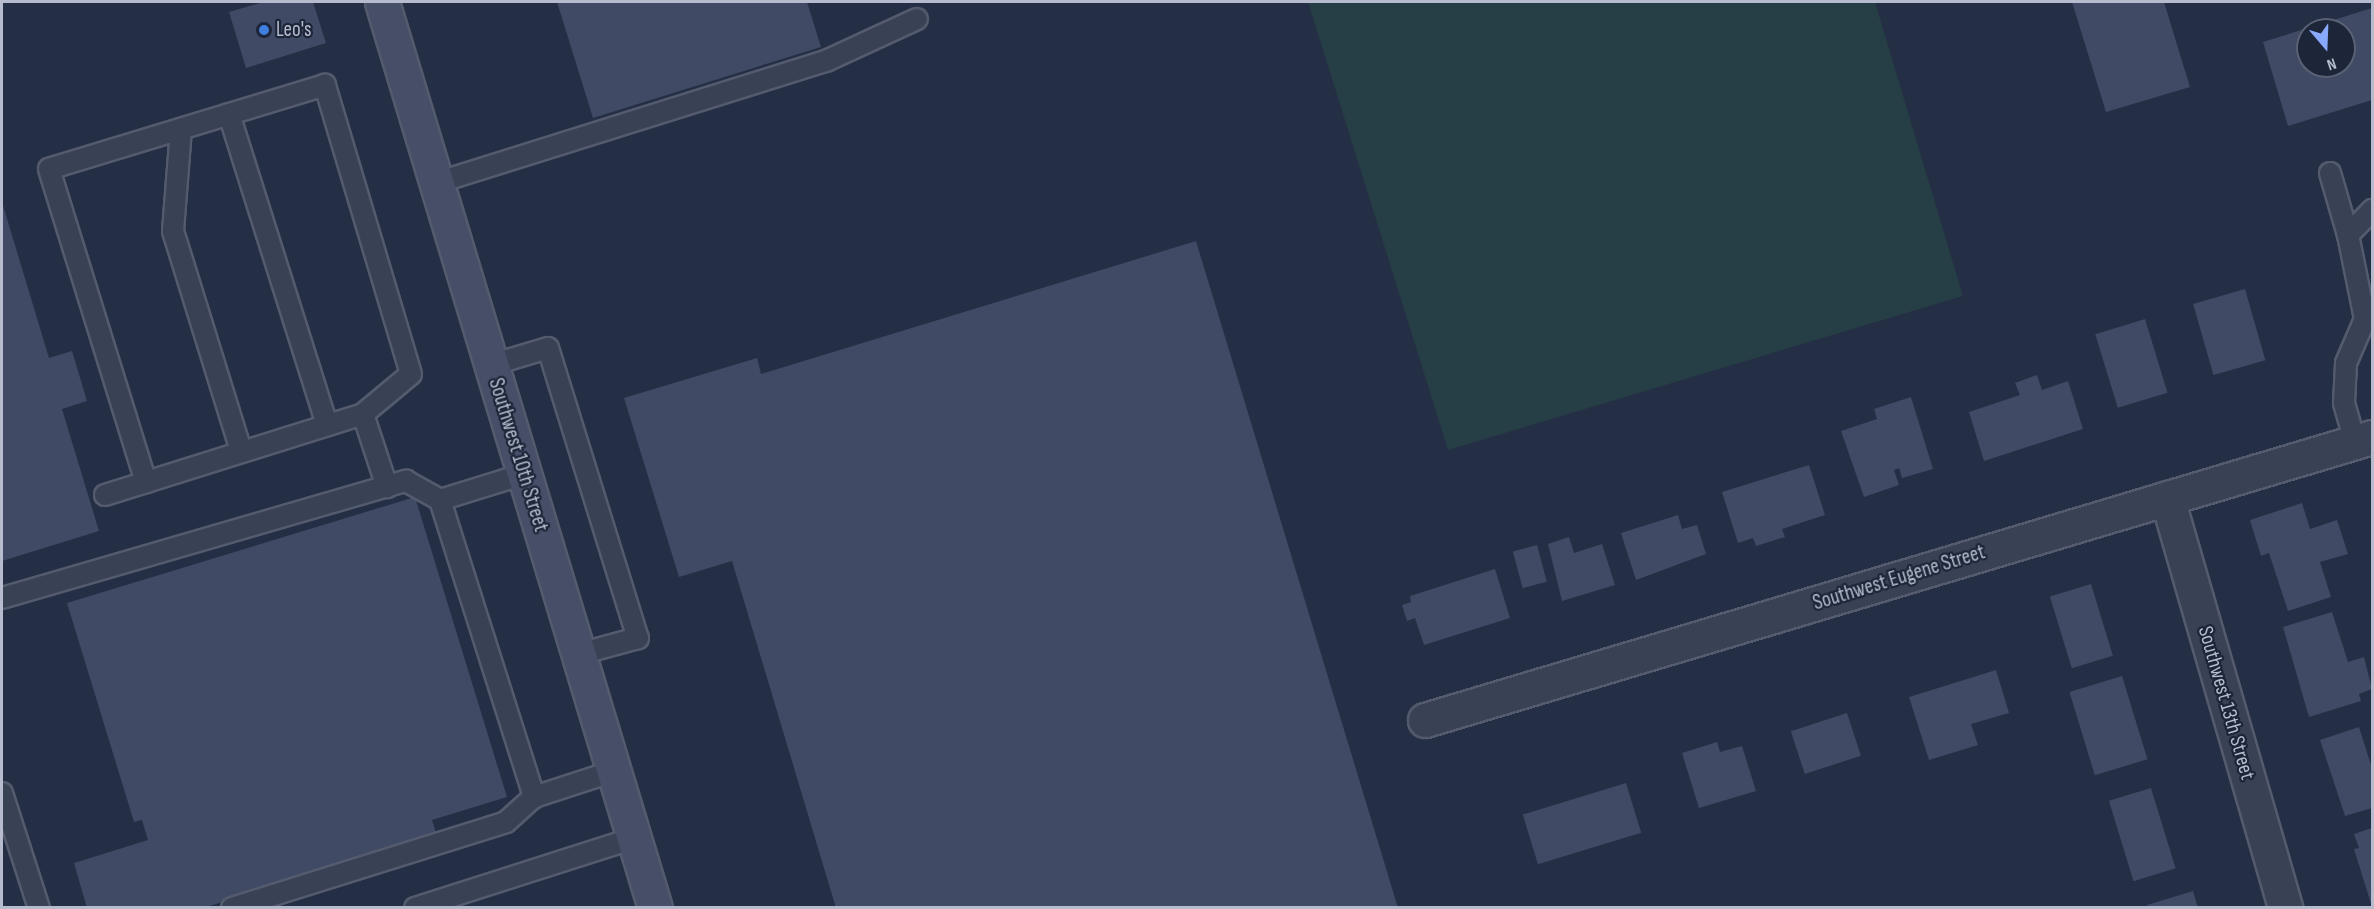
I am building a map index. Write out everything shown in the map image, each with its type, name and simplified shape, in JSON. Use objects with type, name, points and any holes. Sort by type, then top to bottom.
[{"type":"street","name":"Southwest 10th Street","points":[[382,2],[655,908]]},
{"type":"street","name":"Southwest Eugene Street","points":[[1425,720],[2364,439]]},
{"type":"street","name":"Southwest 13th Street","points":[[2167,498],[2285,908]]},
{"type":"lane","points":[[436,183],[826,61],[917,18]]},
{"type":"lane","points":[[105,495],[363,414],[411,374],[325,85],[49,169],[146,482]]},
{"type":"lane","points":[[229,114],[327,424]]},
{"type":"lane","points":[[181,129],[173,231],[241,452]]},
{"type":"lane","points":[[2330,173],[2348,235],[2366,319],[2346,363],[2344,404],[2364,439]]},
{"type":"lane","points":[[2348,235],[2373,210]]},
{"type":"lane","points":[[491,365],[548,348],[638,638],[579,654]]},
{"type":"lane","points":[[363,414],[387,487]]},
{"type":"lane","points":[[440,500],[524,474]]},
{"type":"lane","points":[[2,598],[406,481],[440,500],[534,797]]},
{"type":"lane","points":[[232,908],[506,822],[534,797],[614,771]]},
{"type":"lane","points":[[2,793],[39,908]]},
{"type":"lane","points":[[415,908],[634,838]]},
{"type":"shaded area","points":[[1308,2],[1875,2],[1963,296],[1448,450]]},
{"type":"building","points":[[263,2],[313,2],[326,43],[246,68],[229,12]]},
{"type":"building","points":[[557,2],[807,2],[821,47],[593,118]]},
{"type":"building","points":[[2072,2],[2164,2],[2190,87],[2106,112]]},
{"type":"building","points":[[2372,8],[2372,100],[2288,126],[2263,42],[2296,32],[2296,78],[2356,78],[2356,18],[2340,18]]},
{"type":"building","points":[[2,202],[49,358],[72,351],[87,401],[62,409],[99,531],[2,561]]},
{"type":"building","points":[[1196,241],[1398,908],[836,908],[732,561],[679,577],[624,398],[757,358],[761,374]]},
{"type":"building","points":[[2245,289],[2265,360],[2213,375],[2193,304]]},
{"type":"building","points":[[2145,319],[2168,393],[2118,408],[2095,334]]},
{"type":"building","points":[[2037,375],[2042,390],[2068,381],[2083,429],[1984,461],[1969,412],[2020,395],[2015,383]]},
{"type":"building","points":[[1911,397],[1933,469],[1902,478],[1899,468],[1894,470],[1899,485],[1864,497],[1841,431],[1877,419],[1874,409]]},
{"type":"building","points":[[1809,465],[1825,515],[1782,529],[1785,537],[1756,546],[1753,538],[1738,543],[1722,492]]},
{"type":"building","points":[[415,497],[507,797],[432,820],[437,836],[203,908],[87,908],[74,863],[148,840],[142,820],[134,822],[67,603]]},
{"type":"building","points":[[2302,503],[2310,529],[2337,520],[2348,554],[2320,562],[2331,597],[2288,611],[2269,553],[2261,556],[2250,520]]},
{"type":"building","points":[[1678,515],[1682,529],[1697,525],[1706,554],[1636,580],[1621,533]]},
{"type":"building","points":[[1569,537],[1574,553],[1602,544],[1615,585],[1562,601],[1548,544]]},
{"type":"building","points":[[1537,545],[1547,582],[1523,588],[1513,551]]},
{"type":"building","points":[[1495,569],[1510,618],[1424,645],[1415,618],[1407,621],[1402,605],[1411,602],[1410,596]]},
{"type":"building","points":[[2091,584],[2113,656],[2072,668],[2050,597]]},
{"type":"building","points":[[2332,612],[2348,662],[2364,657],[2372,689],[2359,694],[2361,701],[2309,717],[2283,627]]},
{"type":"building","points":[[1996,670],[2009,713],[1971,724],[1978,745],[1929,760],[1909,697]]},
{"type":"building","points":[[2122,676],[2147,759],[2095,775],[2069,692]]},
{"type":"building","points":[[1847,713],[1861,756],[1805,774],[1791,731]]},
{"type":"building","points":[[2359,727],[2372,768],[2372,808],[2345,816],[2320,740]]},
{"type":"building","points":[[1717,742],[1720,752],[1742,746],[1756,791],[1699,808],[1682,753]]},
{"type":"building","points":[[1626,783],[1641,833],[1538,864],[1523,815]]},
{"type":"building","points":[[2151,788],[2176,868],[2133,881],[2109,801]]},
{"type":"building","points":[[2372,828],[2372,907],[2354,849],[2359,848],[2354,834]]},
{"type":"building","points":[[2193,891],[2198,908],[2148,908],[2147,905]]},
{"type":"place","name":"Leo's","points":[[264,30]]}]
